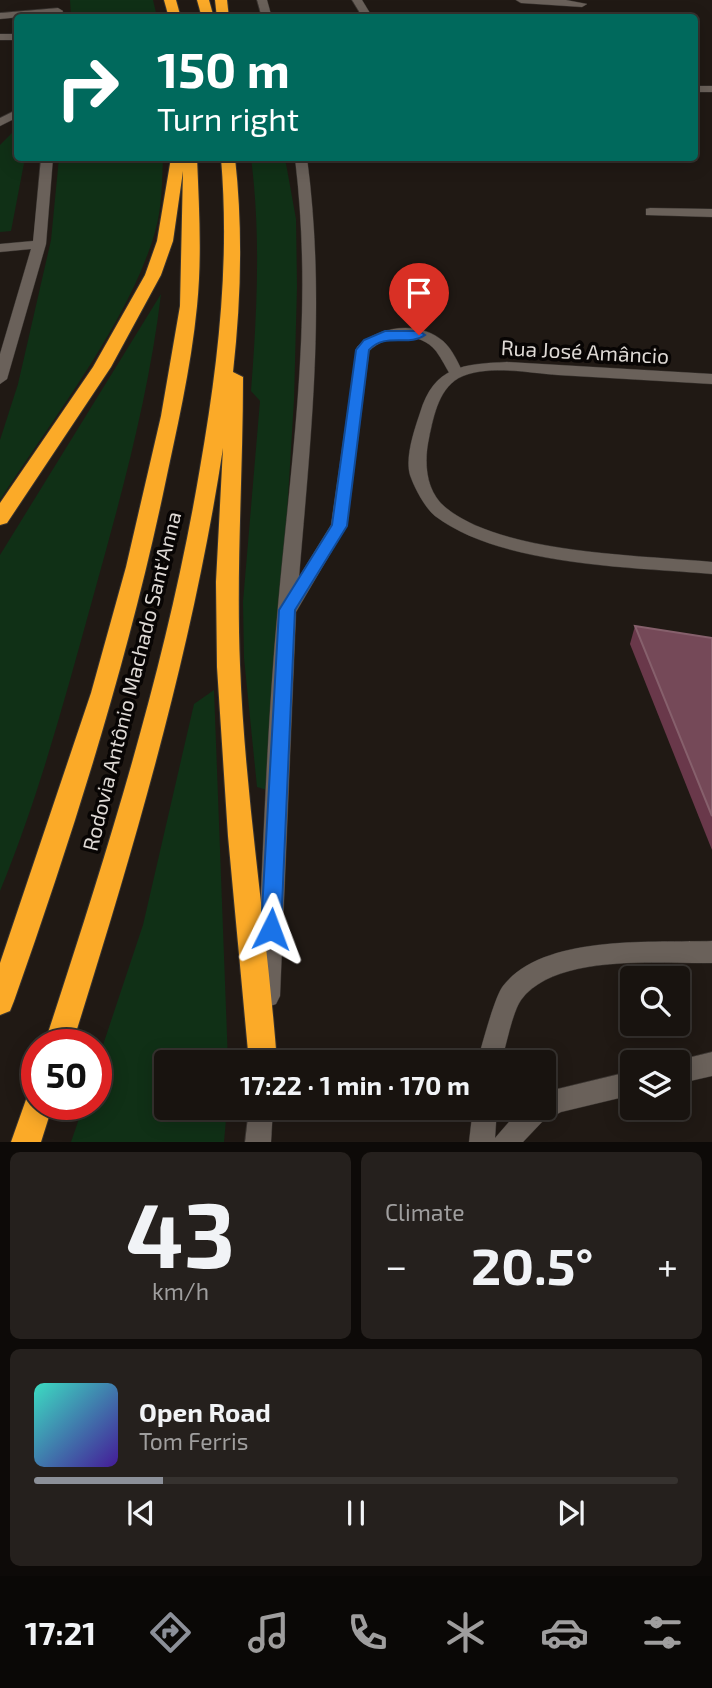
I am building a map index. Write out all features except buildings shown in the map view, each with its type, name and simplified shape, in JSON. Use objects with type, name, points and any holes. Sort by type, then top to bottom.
[{"type":"highway","points":[[0,518],[102,367],[153,275],[165,241],[178,161]]},
{"type":"highway","name":"Rodovia Antônio Machado Sant'Anna","points":[[0,1001],[75,791],[114,656],[144,534],[187,326],[193,227],[190,161]]},
{"type":"highway","name":"Rodovia Antônio Machado Sant'Anna","points":[[63,1029],[137,785],[194,559],[209,477],[233,300],[232,202],[228,161]]},
{"type":"highway","points":[[233,300],[235,440],[228,560],[229,680],[263,1050]]},
{"type":"highway","points":[[26,1142],[33,1120]]},
{"type":"main road","points":[[521,0],[582,4]]},
{"type":"main road","points":[[19,14],[58,10]]},
{"type":"main road","points":[[1,371],[39,244],[47,161]]},
{"type":"main road","points":[[265,1050],[287,610],[313,316],[312,242],[302,161]]},
{"type":"main road","points":[[650,212],[712,213]]},
{"type":"main road","points":[[0,248],[39,244]]},
{"type":"main road","points":[[287,610],[340,526],[362,350],[369,342],[385,335],[419,335],[435,342],[456,373],[441,381],[429,407],[421,439],[418,474],[437,510],[488,537],[530,548],[712,568]]},
{"type":"main road","name":"Rua José Amâncio","points":[[456,373],[478,368],[507,367],[712,379]]},
{"type":"main road","points":[[493,1050],[511,994],[543,968],[587,956],[712,952]]},
{"type":"main road","points":[[690,1069],[712,1064]]},
{"type":"main road","points":[[556,1101],[620,1086]]},
{"type":"main road","points":[[258,1142],[260,1120]]},
{"type":"main road","points":[[482,1142],[484,1120]]},
{"type":"main road","points":[[506,1142],[526,1120]]},
{"type":"green space","points":[[70,0],[153,0],[156,14],[71,14]]},
{"type":"green space","points":[[14,131],[14,161],[24,161],[11,231],[0,232],[0,145]]},
{"type":"green space","points":[[59,161],[163,161],[155,232],[127,300],[65,404],[0,500],[0,440],[18,384],[51,240]]},
{"type":"green space","points":[[251,161],[286,161],[296,219],[294,400],[270,791],[257,787],[244,658],[243,602],[260,401],[251,391],[257,274]]},
{"type":"green space","points":[[161,294],[142,406],[115,517],[52,742],[0,891],[0,555]]},
{"type":"green space","points":[[214,690],[228,1050],[154,1050],[154,1120],[226,1120],[224,1142],[71,1142],[79,1120],[112,1120],[112,1029],[108,1029],[143,925],[194,704]]},
{"type":"route","points":[[271,929],[287,610],[340,526],[360,354],[369,342],[385,335],[419,335]]}]
